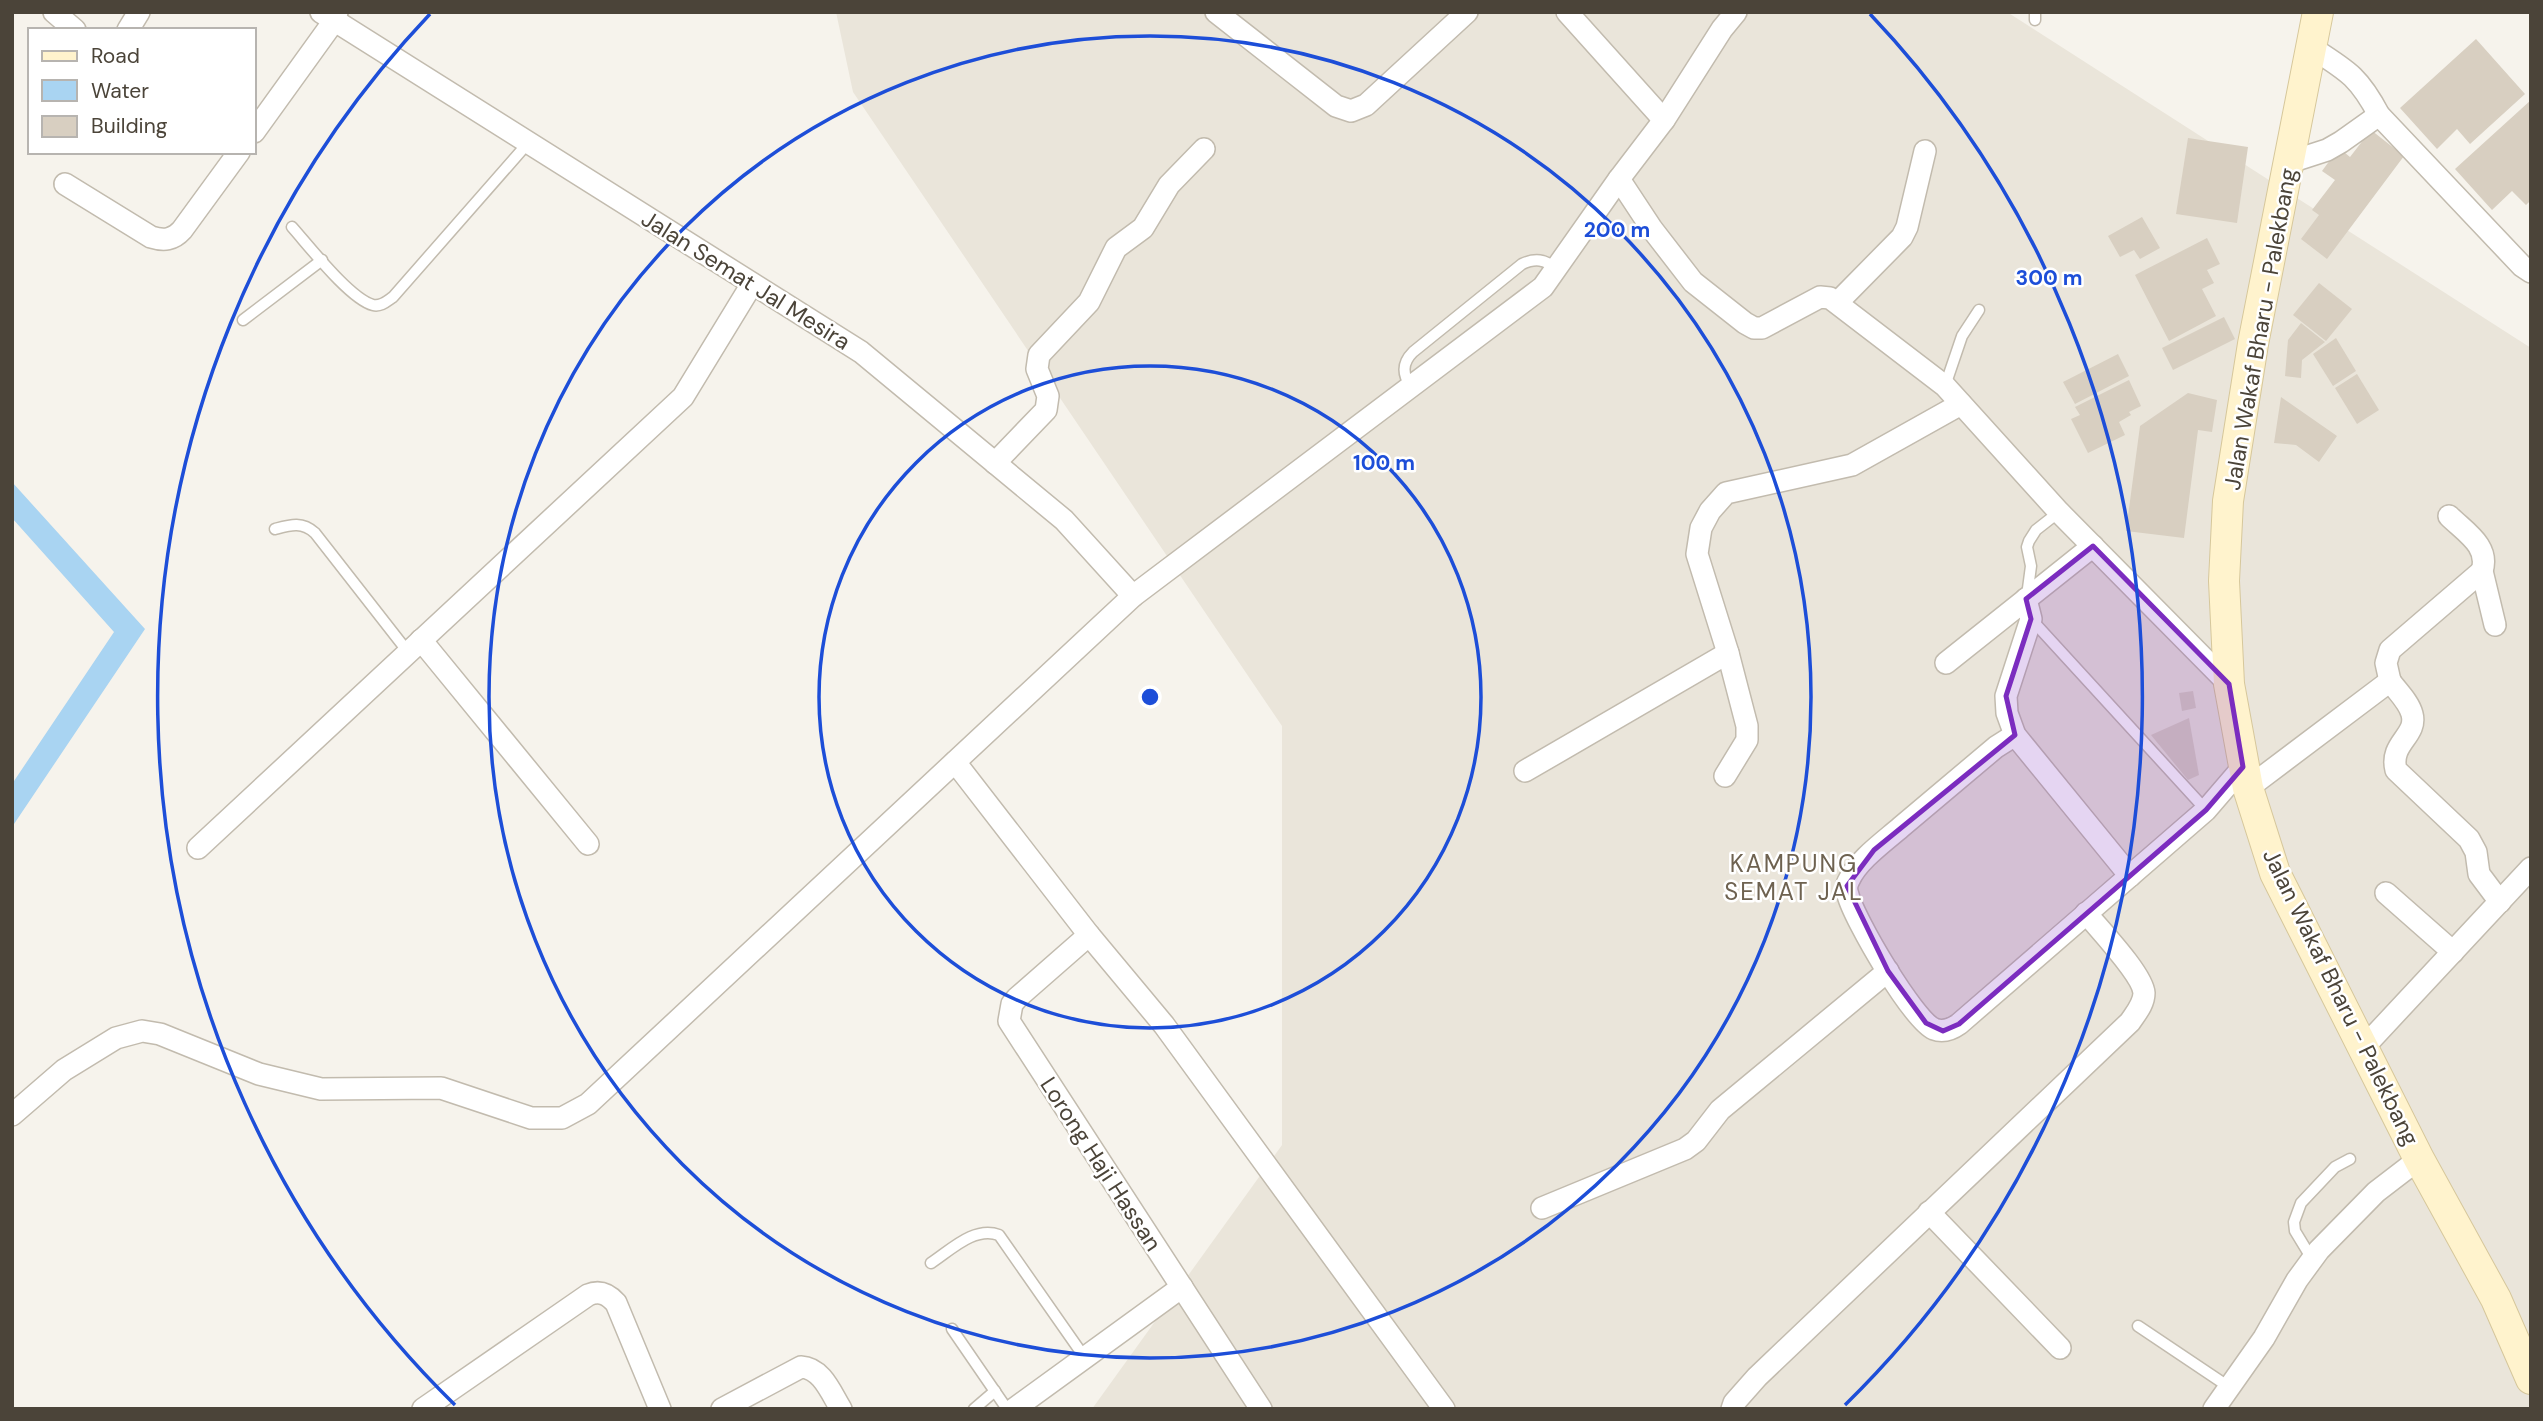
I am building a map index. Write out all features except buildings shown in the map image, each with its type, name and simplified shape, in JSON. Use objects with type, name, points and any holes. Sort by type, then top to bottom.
[{"type":"main road","name":"Jalan Wakaf Bharu - Palekbang","points":[[2318,12],[2253,344],[2228,501],[2224,581],[2229,684],[2246,778],[2275,873],[2419,1159],[2496,1299],[2531,1380]]},
{"type":"street","points":[[54,12],[73,28]]},
{"type":"street","points":[[129,28],[139,12]]},
{"type":"street","points":[[1216,12],[1336,106],[1351,111],[1366,105],[1467,12]]},
{"type":"street","points":[[1567,12],[1664,120]]},
{"type":"street","points":[[12,1115],[64,1070],[116,1038],[142,1031],[160,1034],[259,1074],[321,1089],[440,1088],[531,1118],[562,1118],[588,1104],[1133,596],[1543,287],[1664,120],[1722,29],[1736,12]]},
{"type":"street","points":[[256,129],[331,15]]},
{"type":"street","name":"Jalan Semat Jal Mesira","points":[[331,15],[528,143],[861,352],[1064,520],[1133,596]]},
{"type":"street","points":[[2312,48],[2348,71],[2366,90],[2379,115],[2522,266],[2531,272]]},
{"type":"street","points":[[2290,162],[2327,150],[2379,115]]},
{"type":"street","points":[[995,463],[1046,410],[1048,396],[1037,369],[1039,355],[1089,302],[1113,251],[1143,228],[1166,189],[1204,149]]},
{"type":"street","points":[[1838,302],[1902,237],[1907,227],[1924,151]]},
{"type":"street","points":[[65,184],[152,237],[168,240],[176,237],[182,230],[238,154]]},
{"type":"street","points":[[1619,179],[1652,229],[1693,282],[1754,328],[1772,325],[1820,298],[1838,302],[1945,386],[2059,512],[2229,684]]},
{"type":"street","points":[[198,848],[683,397],[752,284]]},
{"type":"street","points":[[1725,776],[1747,740],[1728,653],[1697,554],[1701,527],[1710,510],[1726,493],[1853,464],[1961,404]]},
{"type":"street","points":[[2449,516],[2482,549],[2485,563],[2482,571],[2390,650],[2386,663],[2390,681],[2409,706],[2413,720],[2412,728],[2395,752],[2396,770],[2469,839],[2476,852],[2479,874],[2500,902]]},
{"type":"street","points":[[1946,663],[2029,609],[2093,546]]},
{"type":"street","points":[[2482,571],[2494,625]]},
{"type":"street","points":[[2029,609],[2006,696],[2007,713],[2015,735],[2130,876]]},
{"type":"street","points":[[415,646],[588,844]]},
{"type":"street","points":[[1525,771],[1728,653]]},
{"type":"street","points":[[2015,735],[1996,747],[1874,850],[1849,879],[1847,886],[1849,899],[1888,971],[1926,1023],[1943,1031],[1952,1029],[2246,778],[2390,681]]},
{"type":"street","points":[[955,762],[1089,935],[1164,1025],[1444,1409]]},
{"type":"street","points":[[2364,1047],[2531,868]]},
{"type":"street","points":[[2386,893],[2453,952]]},
{"type":"street","points":[[1732,1409],[1734,1403],[1757,1377],[2130,1022],[2144,995],[2139,977],[2086,913]]},
{"type":"street","name":"Lorong Haji Hassan","points":[[1089,935],[1017,998],[1012,1004],[1009,1021],[1261,1409]]},
{"type":"street","points":[[1542,1208],[1685,1149],[1729,1102],[1888,971]]},
{"type":"street","points":[[2216,1408],[2264,1338],[2312,1259],[2376,1192],[2419,1159]]},
{"type":"street","points":[[1929,1212],[2060,1348]]},
{"type":"street","points":[[1014,1409],[1182,1287]]},
{"type":"street","points":[[423,1409],[588,1295],[598,1293],[606,1294],[616,1303],[660,1409]]},
{"type":"street","points":[[722,1409],[801,1367],[807,1367],[821,1377],[841,1409]]},
{"type":"lane","points":[[292,227],[353,293],[372,305],[386,303],[528,143]]},
{"type":"lane","points":[[243,320],[322,260]]},
{"type":"lane","points":[[1411,387],[1405,375],[1407,358],[1522,264],[1545,261],[1556,270]]},
{"type":"lane","points":[[1945,386],[1962,337],[1979,310]]},
{"type":"lane","points":[[2059,512],[2036,530],[2027,547],[2031,566],[2029,609],[2206,810]]},
{"type":"lane","points":[[275,529],[298,524],[315,533],[415,646]]},
{"type":"lane","points":[[2312,1259],[2295,1231],[2298,1210],[2301,1203],[2335,1167],[2350,1159]]},
{"type":"lane","points":[[931,1263],[974,1235],[982,1232],[999,1236],[1084,1358]]},
{"type":"lane","points":[[2138,1326],[2230,1387]]},
{"type":"lane","points":[[951,1329],[1007,1409]]},
{"type":"lane","points":[[974,1409],[995,1391]]},
{"type":"highlighted area","points":[[2093,546],[2229,684],[2243,767],[2206,810],[1959,1024],[1943,1031],[1926,1023],[1888,971],[1847,886],[1874,850],[2015,735],[2006,696],[2031,619],[2026,599]]},
{"type":"shaded area","points":[[836,12],[2007,12],[2531,348],[2531,1409],[1092,1409],[1282,1145],[1282,726],[853,92]]},
{"type":"water","points":[[12,482],[145,629],[12,827],[12,784],[114,632],[12,518]]},
{"type":"district","name":"KAMPUNG SEMAT JAL","points":[[1794,877]]}]
